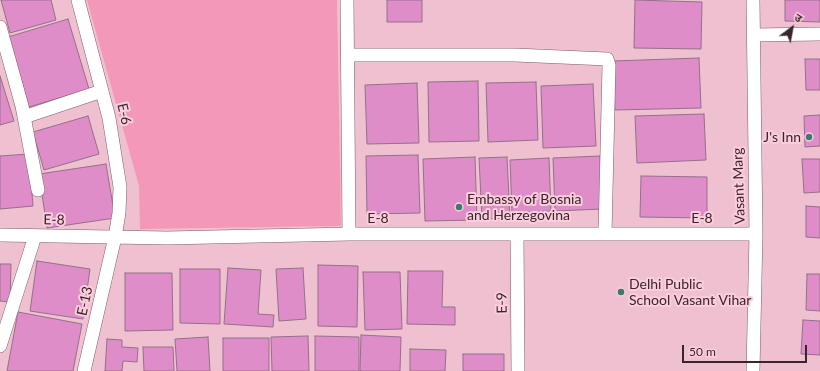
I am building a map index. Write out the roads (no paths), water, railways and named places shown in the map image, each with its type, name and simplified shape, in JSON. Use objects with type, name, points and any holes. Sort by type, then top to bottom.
[{"type":"street","name":"E-6","points":[[78,0],[102,91],[116,154],[120,187],[119,214],[115,237]]},
{"type":"street","points":[[347,0],[349,234]]},
{"type":"street","name":"Vasant Marg","points":[[753,0],[755,35],[753,136],[756,234],[753,371]]},
{"type":"street","points":[[0,27],[24,117],[38,190]]},
{"type":"street","points":[[755,35],[820,34]]},
{"type":"street","points":[[348,55],[515,55],[607,59],[609,66],[605,234]]},
{"type":"street","points":[[24,117],[102,91]]},
{"type":"street","name":"E-8","points":[[0,235],[167,238],[349,234],[756,234]]},
{"type":"street","name":"E-9","points":[[517,234],[518,371]]},
{"type":"street","points":[[0,346],[35,236]]},
{"type":"street","name":"E-13","points":[[84,371],[115,237]]},
{"type":"place","name":"J's Inn","points":[[809,137]]},
{"type":"place","name":"Embassy of Bosnia and Herzegovina","points":[[459,207]]},
{"type":"place","name":"Delhi Public School Vasant Vihar","points":[[621,292]]}]
